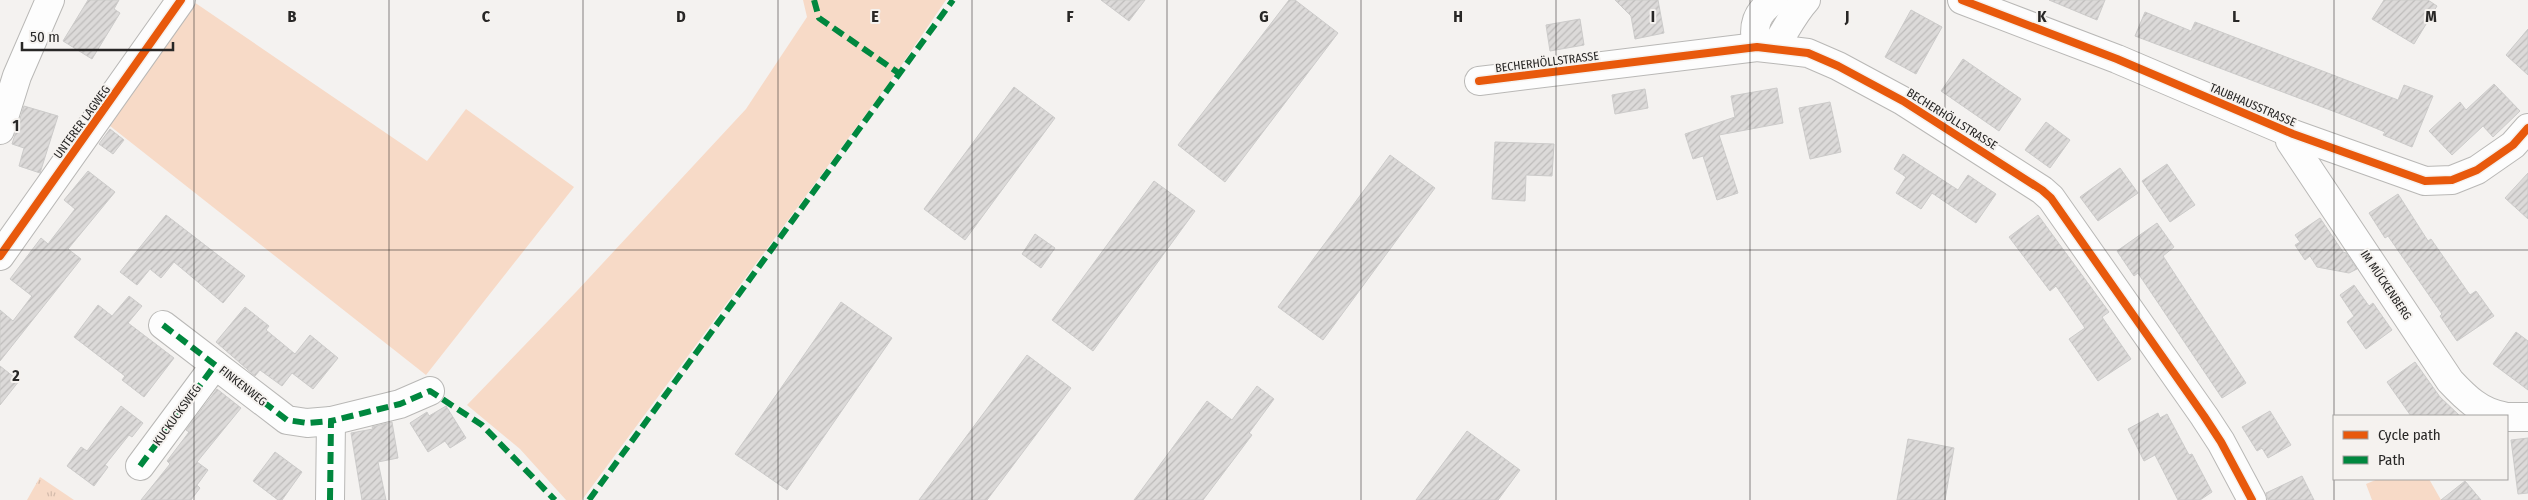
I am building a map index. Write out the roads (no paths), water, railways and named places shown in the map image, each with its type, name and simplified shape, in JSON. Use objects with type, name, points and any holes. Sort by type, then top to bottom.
[{"type":"street","points":[[17,76],[22,24],[31,0]]},
{"type":"street","points":[[0,130],[17,76],[50,0]]},
{"type":"street","name":"UNTERER LAGWEG","points":[[0,256],[181,0]]},
{"type":"street","points":[[1776,0],[1756,19],[1754,32],[1766,47],[1788,29],[1795,12],[1806,0]]},
{"type":"street","points":[[1806,0],[1801,30],[1808,53]]},
{"type":"street","name":"TAUBHAUSSTRASSE","points":[[1962,0],[2117,59],[2293,134],[2425,181],[2439,182],[2465,176],[2495,159],[2528,128]]},
{"type":"street","name":"BECHERHÖLLSTRASSE","points":[[1479,81],[1766,47],[1808,53],[1838,66],[1902,101],[2042,190],[2051,198],[2208,422],[2242,478],[2252,500]]},
{"type":"street","name":"IM MÜCKENBERG","points":[[2293,134],[2290,141],[2450,381],[2466,398],[2488,414],[2496,415]]},
{"type":"street","name":"FINKENWEG","points":[[163,325],[287,420],[307,423],[331,421],[400,404],[430,391]]},
{"type":"street","name":"KUCKUCKSWEG","points":[[140,466],[215,365]]},
{"type":"street","points":[[2508,417],[2528,417]]},
{"type":"street","points":[[330,500],[331,421]]}]
